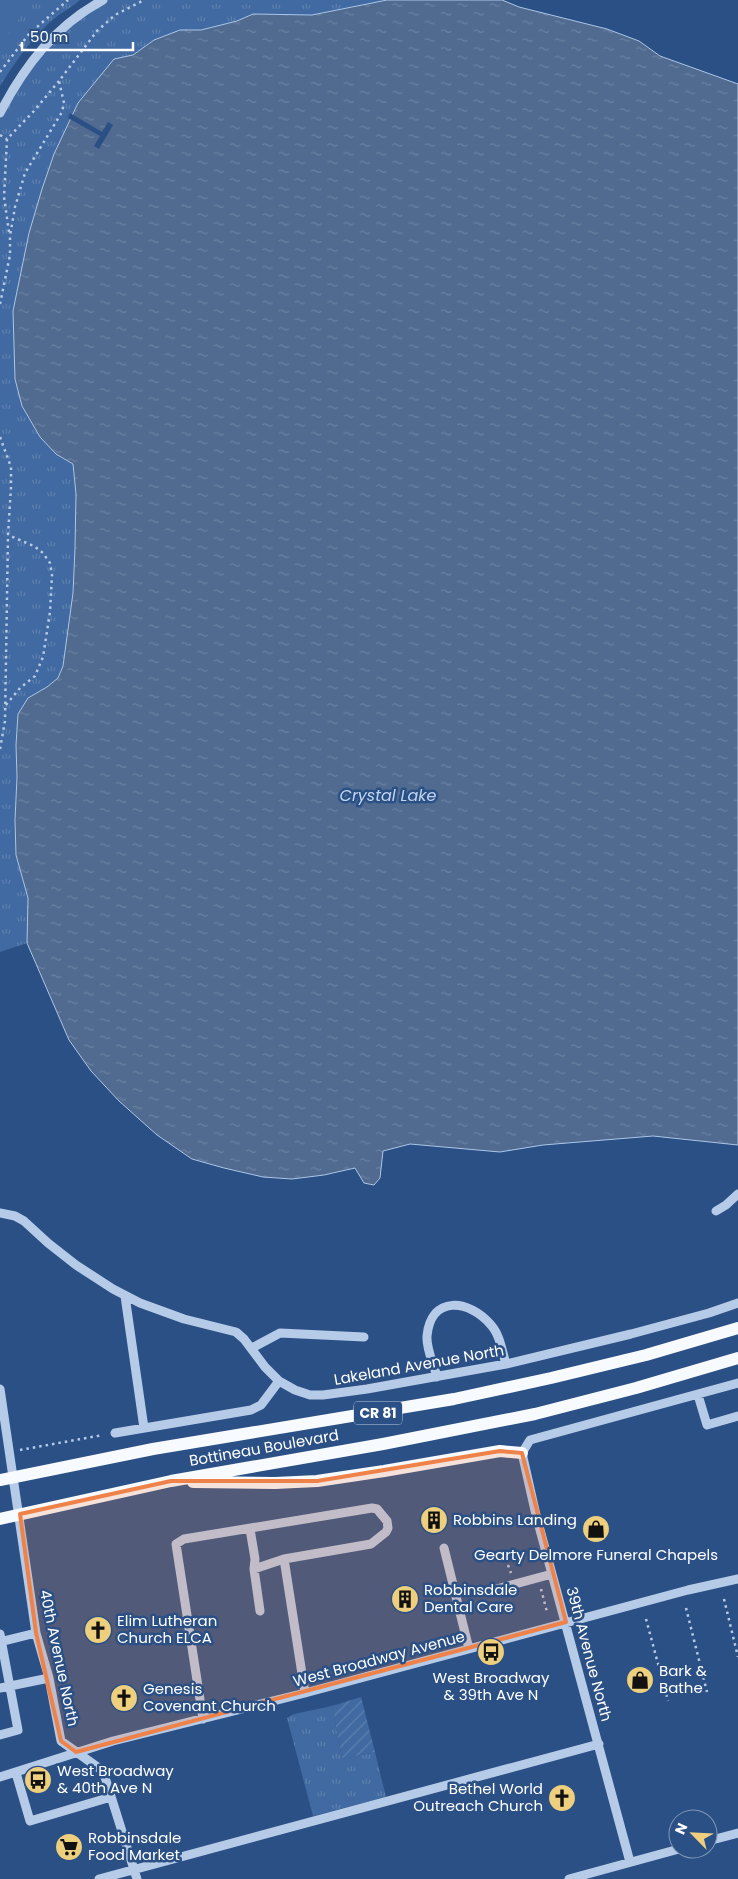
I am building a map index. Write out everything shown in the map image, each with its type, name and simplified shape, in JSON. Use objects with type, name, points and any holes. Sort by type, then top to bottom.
[{"type":"main road","name":"Bottineau Boulevard","points":[[0,1480],[153,1449],[454,1399],[646,1355],[738,1328]]},
{"type":"main road","name":"Bottineau Boulevard","points":[[0,1519],[170,1482],[383,1444],[535,1414],[628,1390],[738,1358]]},
{"type":"main road","points":[[170,1482],[275,1483],[317,1481],[384,1472],[500,1451],[522,1453]]},
{"type":"street","points":[[0,113],[9,95],[56,33],[80,14],[103,0]]},
{"type":"street","points":[[716,1211],[738,1194]]},
{"type":"street","points":[[0,1213],[15,1216],[24,1221],[48,1244],[76,1265],[126,1296],[184,1319],[236,1332],[279,1381],[261,1405],[251,1410],[115,1433]]},
{"type":"street","points":[[126,1296],[144,1428]]},
{"type":"street","name":"Lakeland Avenue North","points":[[279,1381],[295,1390],[310,1395],[323,1395],[437,1377],[506,1364],[710,1313],[738,1303]]},
{"type":"street","points":[[437,1377],[426,1338],[430,1323],[435,1316],[443,1308],[452,1304],[462,1305],[490,1323],[501,1344],[506,1364]]},
{"type":"street","points":[[252,1348],[280,1333],[364,1337]]},
{"type":"street","points":[[522,1453],[530,1440],[738,1383]]},
{"type":"street","name":"40th Avenue North","points":[[0,1394],[20,1514],[36,1633],[48,1678],[61,1741],[103,1771],[137,1879]]},
{"type":"street","points":[[698,1395],[707,1425],[738,1416]]},
{"type":"street","name":"39th Avenue North","points":[[522,1453],[536,1515],[630,1862]]},
{"type":"street","points":[[203,1719],[176,1544],[184,1539],[372,1508],[377,1509],[387,1521],[388,1528],[386,1532],[371,1544],[284,1560],[254,1569]]},
{"type":"street","points":[[250,1529],[260,1611]]},
{"type":"street","points":[[444,1548],[469,1649]]},
{"type":"street","points":[[284,1560],[305,1693]]},
{"type":"street","points":[[493,1590],[552,1574]]},
{"type":"street","name":"West Broadway Avenue","points":[[0,1777],[113,1741],[305,1693],[566,1622],[738,1579]]},
{"type":"street","points":[[0,1735],[18,1730],[5,1686],[1,1639],[36,1633]]},
{"type":"street","points":[[5,1686],[48,1678]]},
{"type":"street","points":[[99,1879],[599,1744]]},
{"type":"street","points":[[16,1773],[30,1821],[112,1797]]},
{"type":"street","points":[[718,1839],[738,1834]]},
{"type":"street","points":[[569,1879],[668,1852]]},
{"type":"path","points":[[0,72],[29,34],[68,0]]},
{"type":"path","points":[[0,304],[10,255],[10,236],[4,197],[7,139],[59,81],[97,31],[116,15],[144,0]]},
{"type":"path","points":[[10,236],[25,173],[64,113],[59,81]]},
{"type":"path","points":[[0,135],[7,139]]},
{"type":"path","points":[[0,437],[10,467],[5,721],[0,749]]},
{"type":"path","points":[[5,706],[20,688],[35,676],[42,657],[50,612],[52,575],[50,563],[43,553],[34,546],[8,535]]},
{"type":"path","points":[[10,1452],[115,1433]]},
{"type":"path","points":[[724,1599],[738,1657]]},
{"type":"path","points":[[686,1608],[707,1692]]},
{"type":"path","points":[[646,1619],[668,1701]]},
{"type":"highlighted area","points":[[500,1451],[522,1453],[566,1622],[76,1752],[61,1741],[36,1633],[20,1514],[171,1481],[317,1481]]},
{"type":"green space","points":[[0,0],[80,0],[52,21],[34,38],[0,86]]},
{"type":"green space","points":[[0,0],[32,0],[0,46]]},
{"type":"green space","points":[[103,0],[387,0],[312,15],[253,14],[237,21],[201,30],[180,30],[154,40],[133,55],[114,60],[78,103],[54,154],[29,233],[23,268],[15,379],[22,407],[40,437],[56,454],[73,464],[76,494],[73,593],[63,666],[58,678],[28,698],[18,715],[16,745],[16,855],[28,898],[27,943],[0,952],[0,113],[56,33]]},
{"type":"green space","points":[[361,1697],[375,1752],[342,1759],[332,1706]]},
{"type":"green space","points":[[332,1706],[342,1759],[375,1752],[386,1797],[313,1816],[287,1718],[294,1714]]},
{"type":"water","name":"Crystal Lake","points":[[387,0],[502,0],[519,7],[607,29],[639,41],[660,56],[738,84],[738,1145],[653,1136],[543,1145],[500,1152],[410,1144],[383,1151],[380,1178],[374,1185],[364,1183],[355,1168],[324,1175],[292,1179],[263,1177],[192,1159],[157,1135],[119,1101],[91,1071],[69,1040],[27,943],[28,898],[16,855],[16,745],[18,714],[28,698],[58,678],[63,666],[73,593],[76,494],[73,464],[56,454],[40,437],[22,406],[15,379],[13,311],[29,233],[54,154],[78,103],[114,59],[133,55],[154,40],[180,30],[201,30],[237,21],[253,14],[312,15]]},
{"type":"pier","points":[[70,113],[102,132],[108,122],[113,125],[99,149],[94,146],[100,136],[68,118]]},
{"type":"place","name":"Robbins Landing","points":[[434,1520]]},
{"type":"place","name":"Gearty Delmore Funeral Chapels","points":[[596,1529]]},
{"type":"place","name":"Robbinsdale Dental Care","points":[[405,1599]]},
{"type":"place","name":"Elim Lutheran Church ELCA","points":[[98,1630]]},
{"type":"place","name":"West Broadway & 39th Ave N","points":[[491,1652]]},
{"type":"place","name":"Bark & Bathe","points":[[640,1680]]},
{"type":"place","name":"Genesis Covenant Church","points":[[124,1698]]},
{"type":"place","name":"West Broadway & 40th Ave N","points":[[38,1780]]},
{"type":"place","name":"Bethel World Outreach Church","points":[[562,1798]]},
{"type":"place","name":"Robbinsdale Food Market","points":[[69,1847]]}]
